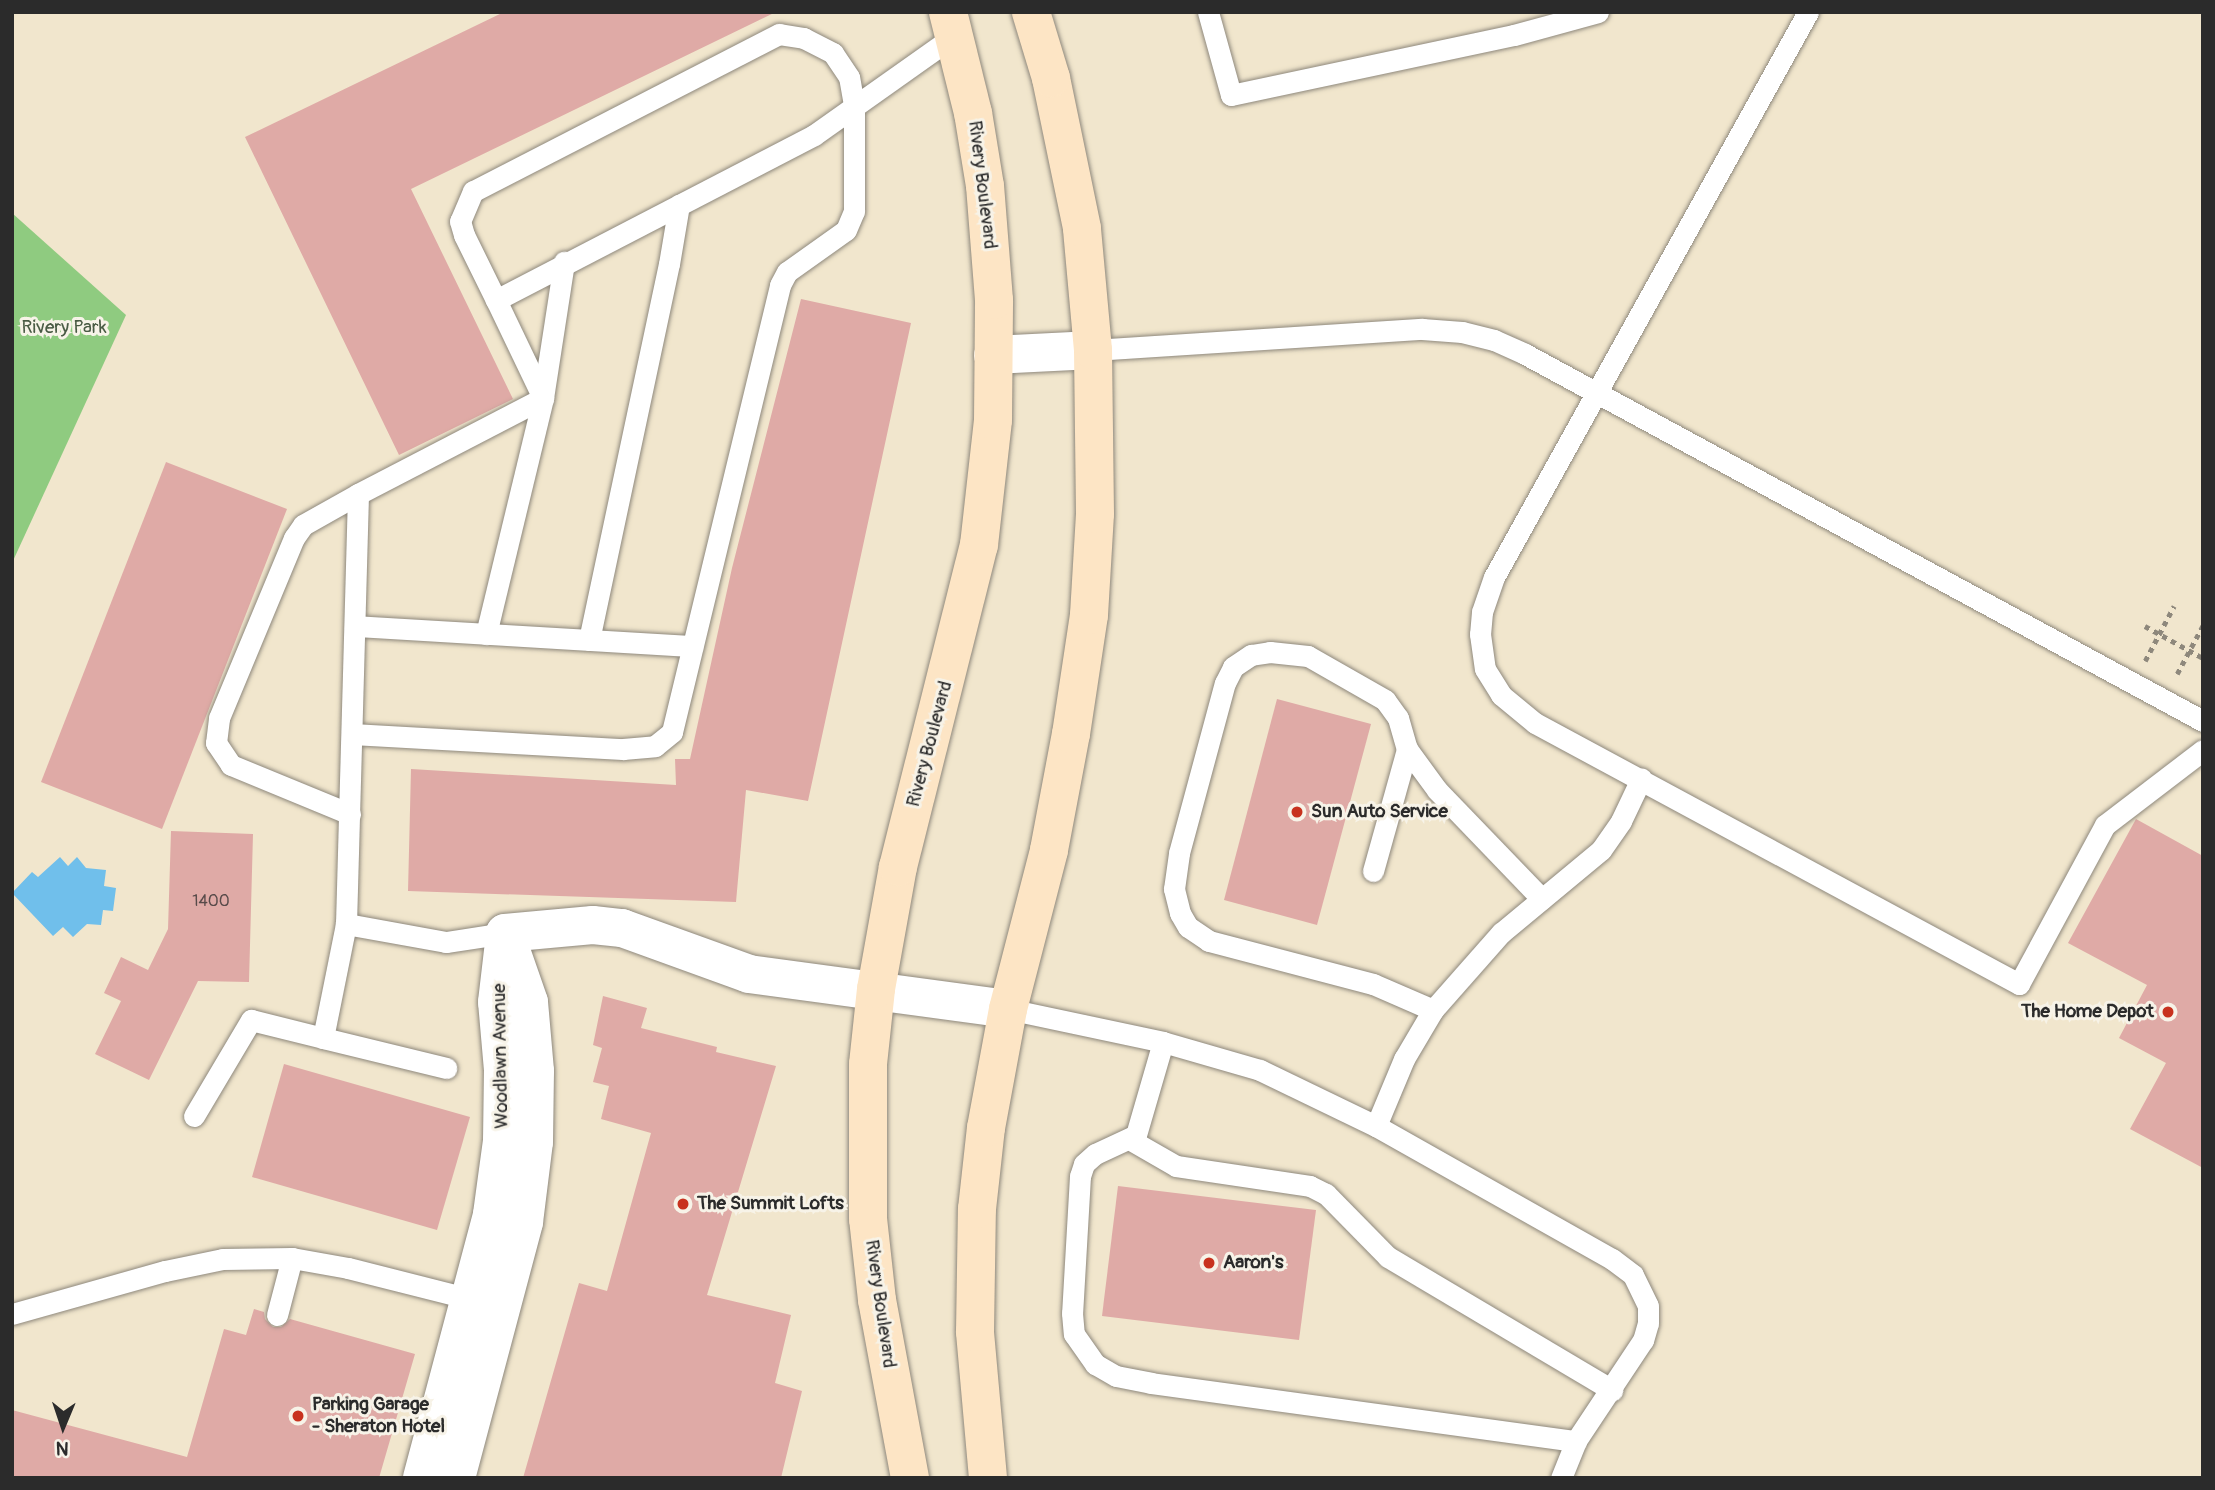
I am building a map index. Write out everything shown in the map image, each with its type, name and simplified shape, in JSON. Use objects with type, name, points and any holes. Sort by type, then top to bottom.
[{"type":"street","points":[[988,1478],[975,1332],[977,1209],[986,1128],[1008,1009],[1049,850],[1089,615],[1095,514],[1093,350],[1082,228],[1051,78],[1031,12]]},
{"type":"street","name":"Rivery Boulevard","points":[[909,1478],[877,1300],[868,1219],[868,1064],[876,989],[898,867],[979,545],[993,420],[994,300],[985,186],[973,113],[951,24]]},
{"type":"street","points":[[993,355],[1093,350]]},
{"type":"street","points":[[505,933],[593,925],[622,928],[749,974],[812,984],[876,989],[1008,1009]]},
{"type":"street","name":"Woodlawn Avenue","points":[[422,1478],[487,1303],[524,1222],[534,1142],[535,1072],[529,1002],[505,933]]},
{"type":"street","name":"Woodlawn Avenue","points":[[456,1478],[487,1303]]},
{"type":"lane","points":[[1208,12],[1231,94],[1514,36],[1598,12]]},
{"type":"lane","points":[[1808,12],[1594,392],[1494,577],[1482,612],[1480,634],[1485,669],[1501,695],[1516,709],[2020,984],[2105,825],[2203,750]]},
{"type":"lane","points":[[496,300],[564,262],[814,135],[951,24]]},
{"type":"lane","points":[[352,734],[623,749],[655,746],[672,732],[780,285],[787,272],[846,230],[855,211],[854,105],[849,76],[833,53],[804,38],[779,34],[473,191],[460,221],[464,235],[543,398]]},
{"type":"lane","points":[[589,640],[669,264],[679,205]]},
{"type":"lane","points":[[486,634],[543,398],[564,262]]},
{"type":"lane","points":[[1093,350],[1422,329],[1462,332],[1494,340],[1525,354],[2203,721]]},
{"type":"lane","points":[[349,814],[231,765],[216,743],[219,718],[293,538],[303,525],[358,494],[543,398]]},
{"type":"lane","points":[[323,1038],[346,924],[358,494]]},
{"type":"lane","points":[[355,626],[692,646]]},
{"type":"lane","points":[[1433,1010],[1373,985],[1200,937],[1188,927],[1180,914],[1174,889],[1179,853],[1225,683],[1240,662],[1251,655],[1287,651],[1308,656],[1343,673],[1385,700],[1398,718],[1407,749],[1437,790],[1542,899]]},
{"type":"lane","points":[[1373,871],[1407,749]]},
{"type":"lane","points":[[1376,1126],[1404,1059],[1433,1010],[1501,933],[1577,873],[1601,850],[1620,821],[1641,779]]},
{"type":"lane","points":[[346,924],[446,942],[505,933]]},
{"type":"lane","points":[[1008,1009],[1163,1042],[1260,1070],[1376,1126],[1612,1259],[1633,1275],[1648,1306],[1648,1323],[1643,1340],[1576,1441],[1561,1478]]},
{"type":"lane","points":[[194,1116],[251,1020],[446,1068]]},
{"type":"lane","points":[[1163,1042],[1136,1135],[1095,1153],[1084,1164],[1080,1176],[1072,1313],[1074,1334],[1095,1364],[1116,1376],[1151,1383],[1576,1441]]},
{"type":"lane","points":[[1129,1139],[1176,1166],[1310,1186],[1326,1194],[1388,1257],[1612,1390]]},
{"type":"lane","points":[[12,1314],[165,1271],[223,1259],[292,1258],[348,1268],[487,1303]]},
{"type":"lane","points":[[278,1315],[292,1258]]},
{"type":"path","points":[[2145,662],[2174,606]]},
{"type":"path","points":[[2175,678],[2203,625]]},
{"type":"path","points":[[2145,626],[2203,658]]},
{"type":"green space","name":"Rivery Park","points":[[12,213],[126,315],[12,563]]},
{"type":"water","points":[[60,857],[68,866],[77,857],[86,868],[106,870],[104,886],[116,888],[113,911],[103,910],[101,925],[87,924],[73,937],[63,927],[53,936],[12,893],[32,872],[38,877]]},
{"type":"building","points":[[504,12],[776,12],[411,189],[513,399],[399,455],[245,137]]},
{"type":"building","points":[[801,299],[911,323],[808,801],[746,790],[736,902],[408,891],[411,769],[676,785],[675,759],[690,759],[732,568]]},
{"type":"building","points":[[166,462],[287,509],[162,829],[41,782]]},
{"type":"building","name":"Sun Auto Service","points":[[1277,699],[1371,724],[1317,925],[1224,900]]},
{"type":"building","name":"The Home Depot","points":[[2136,819],[2203,856],[2203,1168],[2130,1129],[2166,1063],[2119,1038],[2147,985],[2068,943]]},
{"type":"building","points":[[171,831],[253,834],[249,982],[198,981],[149,1080],[95,1054],[121,1001],[104,993],[121,957],[148,970],[168,929]]},
{"type":"building","name":"The Summit Lofts","points":[[603,996],[647,1008],[641,1028],[717,1047],[716,1052],[776,1066],[707,1295],[791,1315],[775,1383],[802,1391],[781,1478],[523,1478],[579,1283],[607,1291],[651,1133],[601,1119],[609,1086],[593,1082],[602,1048],[593,1045]]},
{"type":"building","points":[[284,1064],[470,1117],[437,1230],[252,1177]]},
{"type":"building","name":"Aaron's","points":[[1118,1186],[1316,1210],[1299,1340],[1102,1316]]},
{"type":"building","name":"Parking Garage - Sheraton Hotel","points":[[254,1309],[264,1312],[265,1319],[273,1327],[281,1327],[290,1319],[415,1354],[379,1478],[12,1478],[12,1410],[187,1457],[224,1329],[246,1335]]},
{"type":"place","name":"Sun Auto Service","points":[[1297,812]]},
{"type":"place","name":"The Home Depot","points":[[2168,1012]]},
{"type":"place","name":"The Summit Lofts","points":[[683,1204]]},
{"type":"place","name":"Aaron's","points":[[1209,1263]]},
{"type":"place","name":"Parking Garage - Sheraton Hotel","points":[[298,1416]]}]
